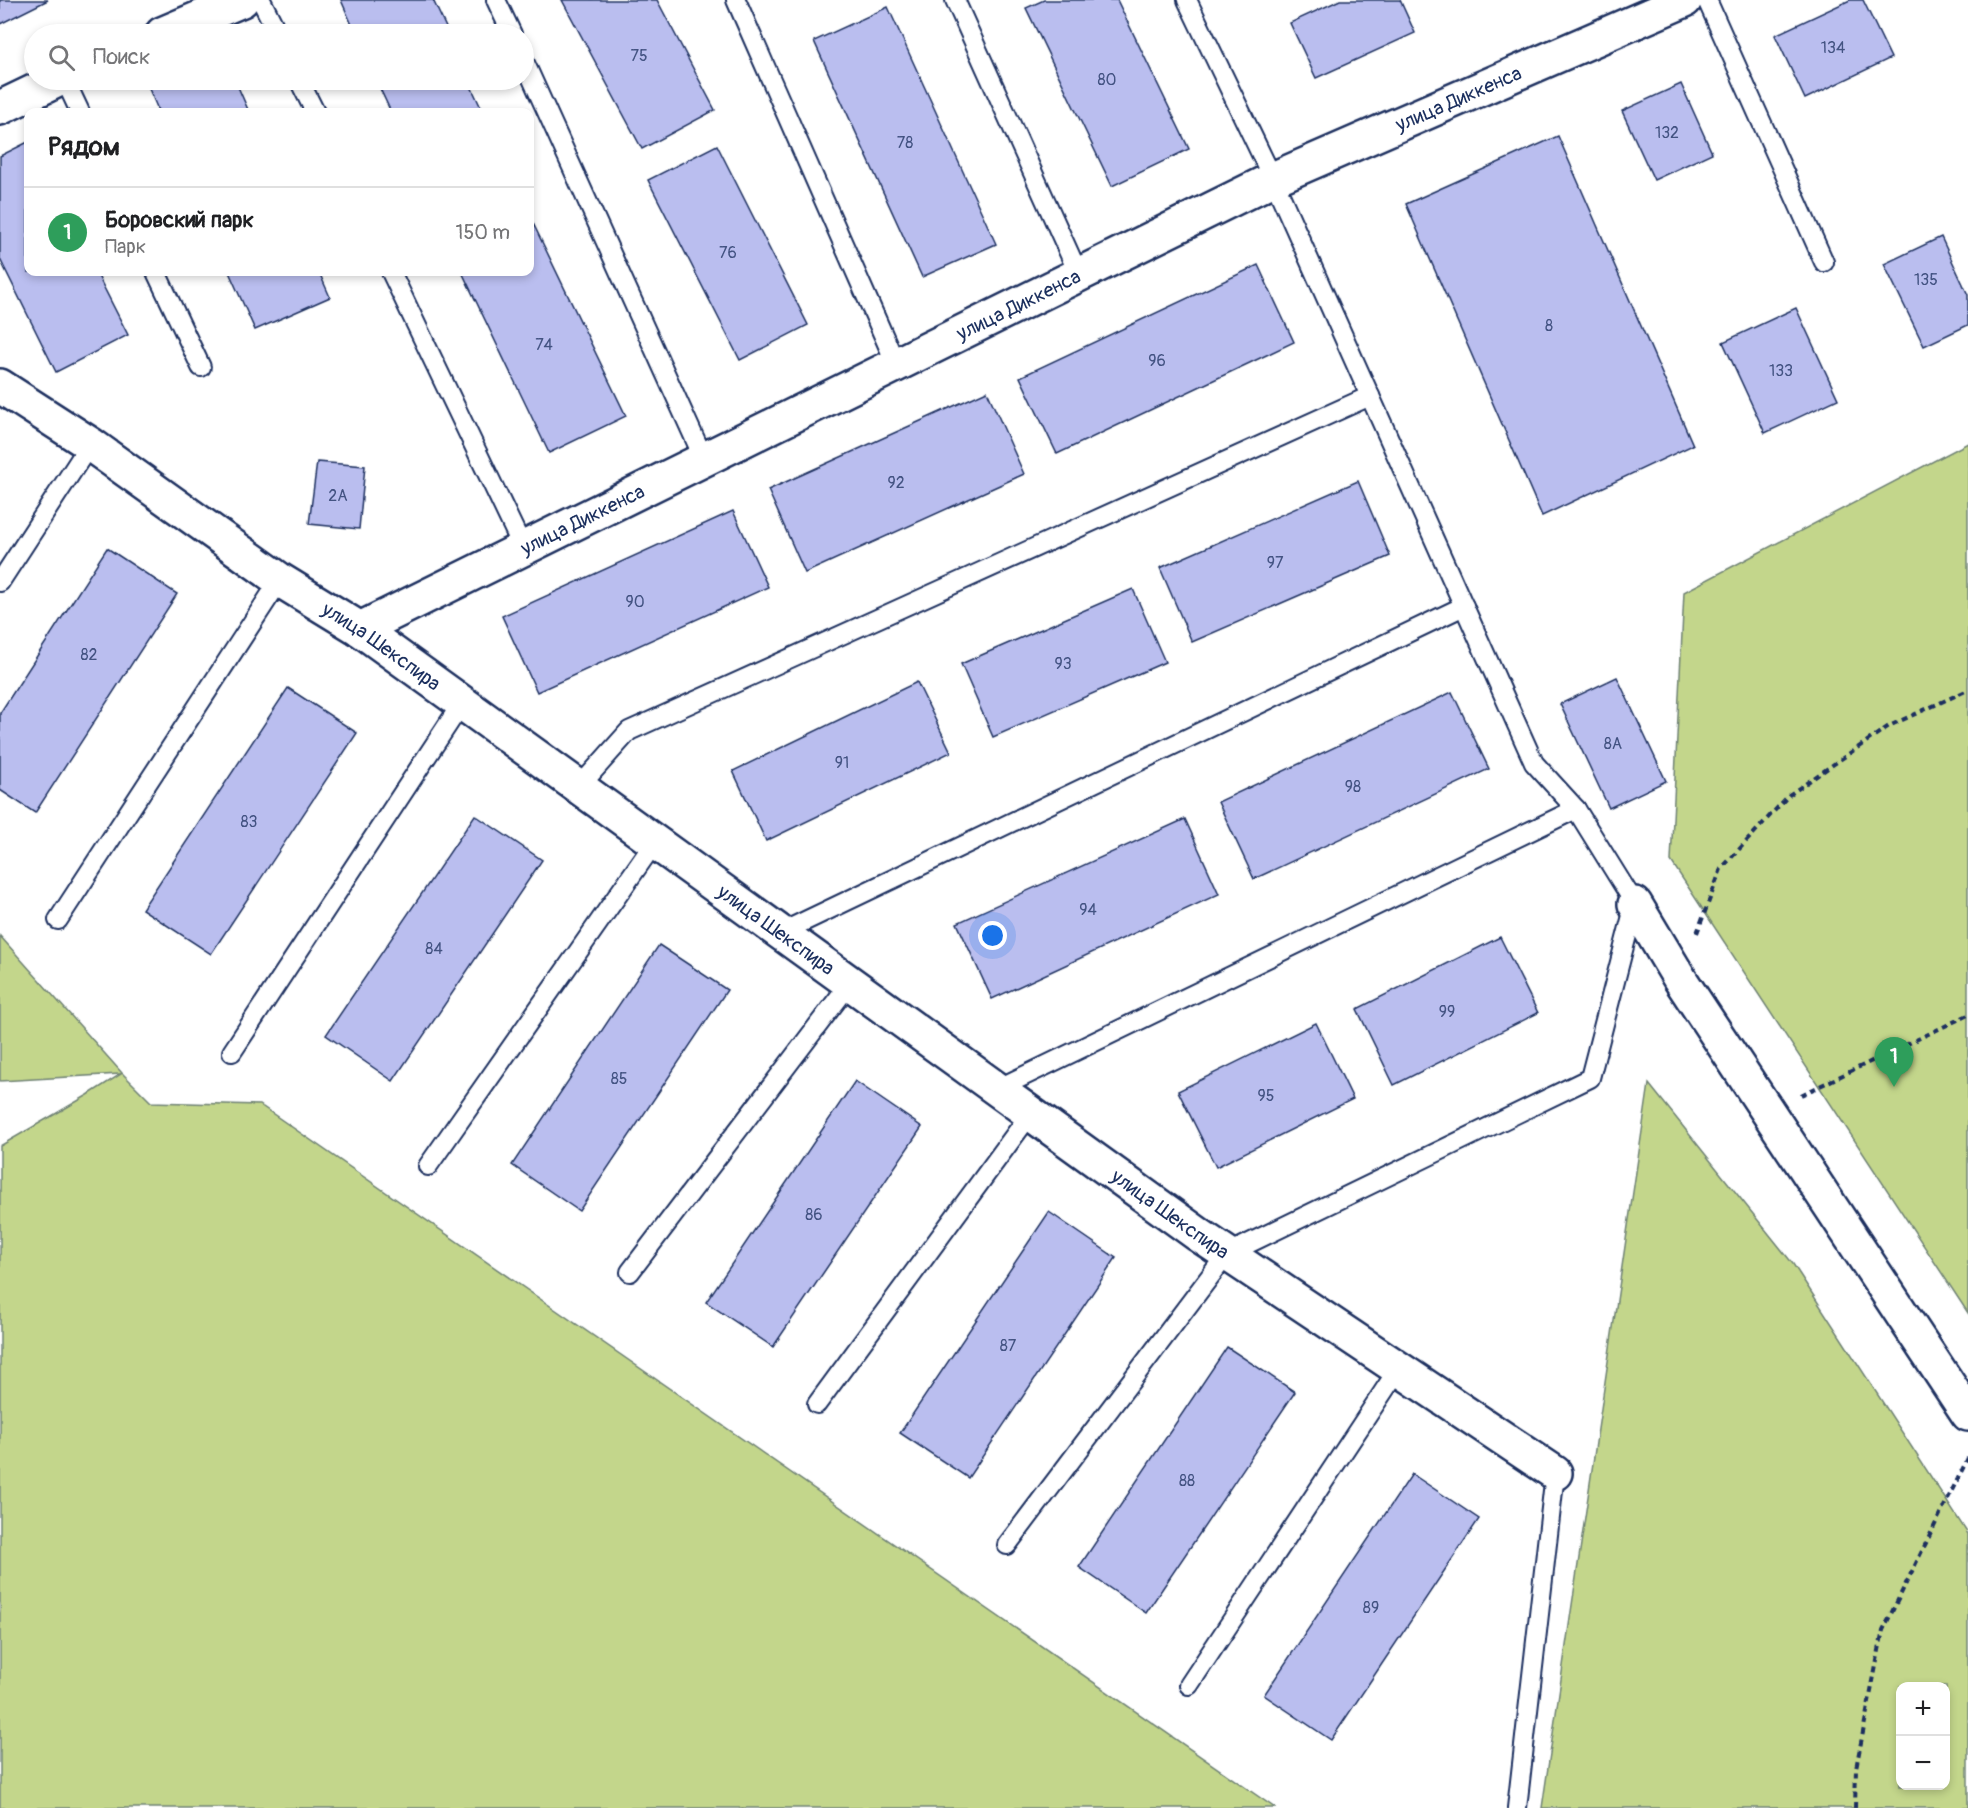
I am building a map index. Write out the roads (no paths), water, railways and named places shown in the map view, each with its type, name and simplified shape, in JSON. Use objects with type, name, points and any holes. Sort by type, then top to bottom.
[{"type":"street","points":[[186,24],[242,0]]},
{"type":"street","name":"улица Диккенса","points":[[360,629],[1273,179],[1685,0]]},
{"type":"street","points":[[0,108],[37,90]]},
{"type":"street","name":"улица Шекспира","points":[[0,386],[90,444],[280,580],[360,629],[1227,1254],[1555,1473]]},
{"type":"street","points":[[1635,904],[1680,978],[1968,1414]]},
{"type":"lane","points":[[261,0],[273,24]]},
{"type":"lane","points":[[496,0],[507,24]]},
{"type":"lane","points":[[736,0],[896,364]]},
{"type":"lane","points":[[955,0],[1078,275]]},
{"type":"lane","points":[[1007,1545],[1227,1254],[1590,1078],[1635,904],[1576,809],[1534,763],[1273,179],[1187,0]]},
{"type":"lane","points":[[1707,0],[1824,262]]},
{"type":"lane","points":[[534,83],[704,459]]},
{"type":"lane","points":[[69,90],[78,108]]},
{"type":"lane","points":[[304,90],[313,108]]},
{"type":"lane","points":[[158,276],[201,367]]},
{"type":"lane","points":[[393,276],[523,549]]},
{"type":"lane","points":[[579,788],[628,731],[1370,396]]},
{"type":"lane","points":[[0,582],[90,444]]},
{"type":"lane","points":[[58,920],[280,580]]},
{"type":"lane","points":[[780,933],[1464,606]]},
{"type":"lane","points":[[231,1052],[462,703]]},
{"type":"lane","points":[[997,1089],[1576,809]]},
{"type":"lane","points":[[428,1166],[655,842]]},
{"type":"lane","points":[[630,1272],[850,983]]},
{"type":"lane","points":[[817,1404],[1031,1113]]},
{"type":"lane","points":[[1190,1685],[1399,1368]]},
{"type":"lane","points":[[1516,1808],[1555,1473]]},
{"type":"place","name":"Боровский парк","points":[[1894,1087]]}]
